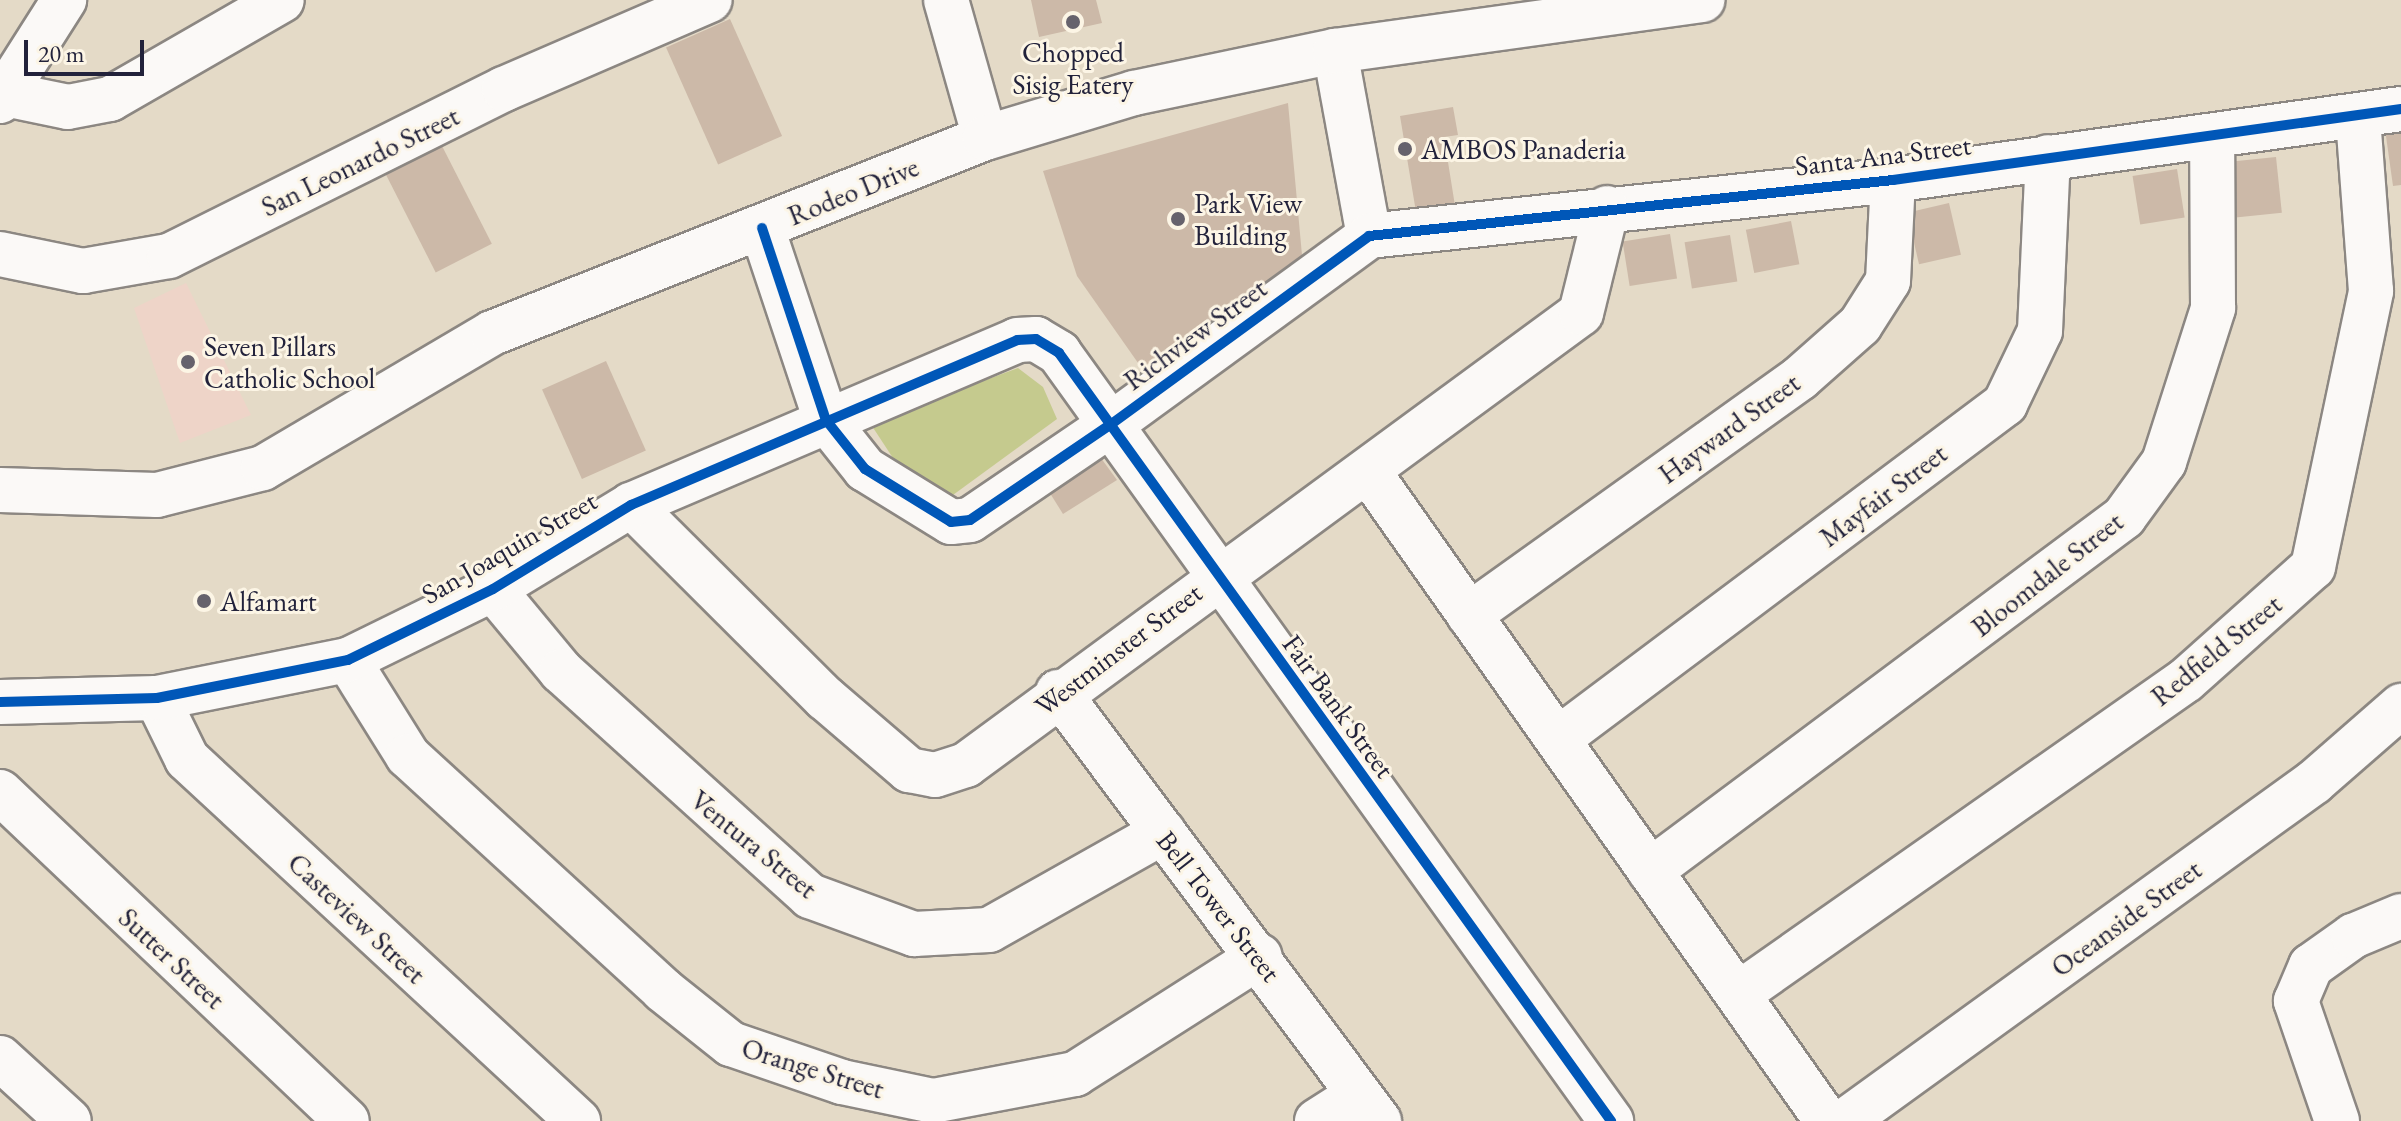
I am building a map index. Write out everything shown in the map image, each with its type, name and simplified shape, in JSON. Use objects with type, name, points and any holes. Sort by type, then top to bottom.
[{"type":"street","points":[[64,0],[1,97],[68,107],[110,99],[282,0]]},
{"type":"street","name":"San Leonardo Street","points":[[0,254],[83,271],[169,256],[504,89],[710,0]]},
{"type":"street","points":[[946,0],[985,138]]},
{"type":"street","name":"Rodeo Drive","points":[[0,490],[157,495],[263,468],[492,333],[985,138],[1134,93],[1335,51],[1702,0]]},
{"type":"street","points":[[1335,51],[1369,236]]},
{"type":"street","name":"Santa Ana Street","points":[[1369,236],[1607,208],[1893,180],[2048,157],[2212,138],[2401,109]]},
{"type":"street","name":"Redfield Street","points":[[1741,992],[2186,680],[2313,567],[2371,291],[2358,117]]},
{"type":"street","name":"Bloomdale Street","points":[[1650,871],[2124,517],[2164,462],[2213,308],[2212,138]]},
{"type":"street","name":"Mayfair Street","points":[[1558,739],[2005,404],[2040,331],[2048,157]]},
{"type":"street","name":"Hayward Street","points":[[1469,615],[1800,378],[1860,325],[1888,281],[1893,180]]},
{"type":"street","name":"Westminster Street","points":[[631,505],[825,698],[909,770],[935,775],[966,765],[1058,692],[1216,576],[1370,474],[1581,313],[1607,208]]},
{"type":"street","name":"Richview Street","points":[[762,228],[826,420],[865,469],[951,522],[970,520],[1110,425],[1369,236]]},
{"type":"street","name":"Fair Bank Street","points":[[1017,340],[1036,339],[1059,353],[1216,576],[1611,1121]]},
{"type":"street","name":"San Joaquin Street","points":[[0,702],[157,698],[348,660],[493,589],[631,505],[1017,340]]},
{"type":"street","points":[[1370,474],[1650,871],[1741,992],[1827,1121]]},
{"type":"street","name":"Ventura Street","points":[[493,589],[561,671],[776,867],[810,896],[869,918],[914,934],[989,930],[1163,832]]},
{"type":"street","name":"Orange Street","points":[[348,660],[408,756],[663,990],[731,1044],[842,1082],[933,1101],[1075,1074],[1260,956]]},
{"type":"street","name":"Bell Tower Street","points":[[1058,692],[1260,956],[1368,1108]]},
{"type":"street","name":"Casteview Street","points":[[157,698],[187,759],[578,1121]]},
{"type":"street","name":"Oceanside Street","points":[[1845,1121],[2314,782],[2401,706]]},
{"type":"street","name":"Sutter Street","points":[[0,792],[347,1121]]},
{"type":"street","points":[[2337,1121],[2296,1001],[2311,966],[2353,936],[2401,916]]},
{"type":"street","points":[[0,1058],[69,1121]]},
{"type":"street","points":[[1317,1121],[1368,1108]]},
{"type":"shaded area","name":"Seven Pillars Catholic School","points":[[186,283],[251,415],[180,443],[134,308]]},
{"type":"green space","points":[[1018,368],[1043,387],[1057,419],[942,503],[908,481],[870,423]]},
{"type":"building","points":[[1031,0],[1096,0],[1102,23],[1039,37]]},
{"type":"building","points":[[730,19],[782,136],[718,164],[666,47]]},
{"type":"building","name":"Park View Building","points":[[1288,103],[1303,266],[1157,370],[1143,370],[1077,276],[1043,171]]},
{"type":"building","points":[[1453,107],[1458,135],[1444,137],[1456,212],[1417,218],[1400,116]]},
{"type":"building","points":[[2401,126],[2401,185],[2393,186],[2385,129]]},
{"type":"building","points":[[441,144],[492,244],[436,272],[385,173]]},
{"type":"building","points":[[2276,157],[2282,213],[2233,218],[2227,162]]},
{"type":"building","points":[[2177,169],[2185,217],[2140,224],[2133,176]]},
{"type":"building","points":[[1949,203],[1961,255],[1919,264],[1907,213]]},
{"type":"building","points":[[1791,221],[1799,264],[1754,273],[1746,230]]},
{"type":"building","points":[[1670,234],[1677,278],[1630,286],[1623,242]]},
{"type":"building","points":[[1730,235],[1737,281],[1692,289],[1685,242]]},
{"type":"building","points":[[606,361],[646,451],[582,479],[542,389]]},
{"type":"building","points":[[1098,454],[1117,480],[1063,514],[1048,490]]},
{"type":"cycle path","points":[[762,228],[826,420],[865,469],[951,522],[970,520],[1110,425],[1369,236],[1893,180],[2401,109]]},
{"type":"cycle path","points":[[0,702],[157,698],[348,660],[493,589],[631,505],[1017,340],[1036,339],[1059,353],[1611,1121]]},
{"type":"place","name":"Chopped Sisig Eatery","points":[[1073,22]]},
{"type":"place","name":"AMBOS Panaderia","points":[[1405,149]]},
{"type":"place","name":"Park View Building","points":[[1178,219]]},
{"type":"place","name":"Seven Pillars Catholic School","points":[[188,362]]},
{"type":"place","name":"Alfamart","points":[[204,601]]}]
